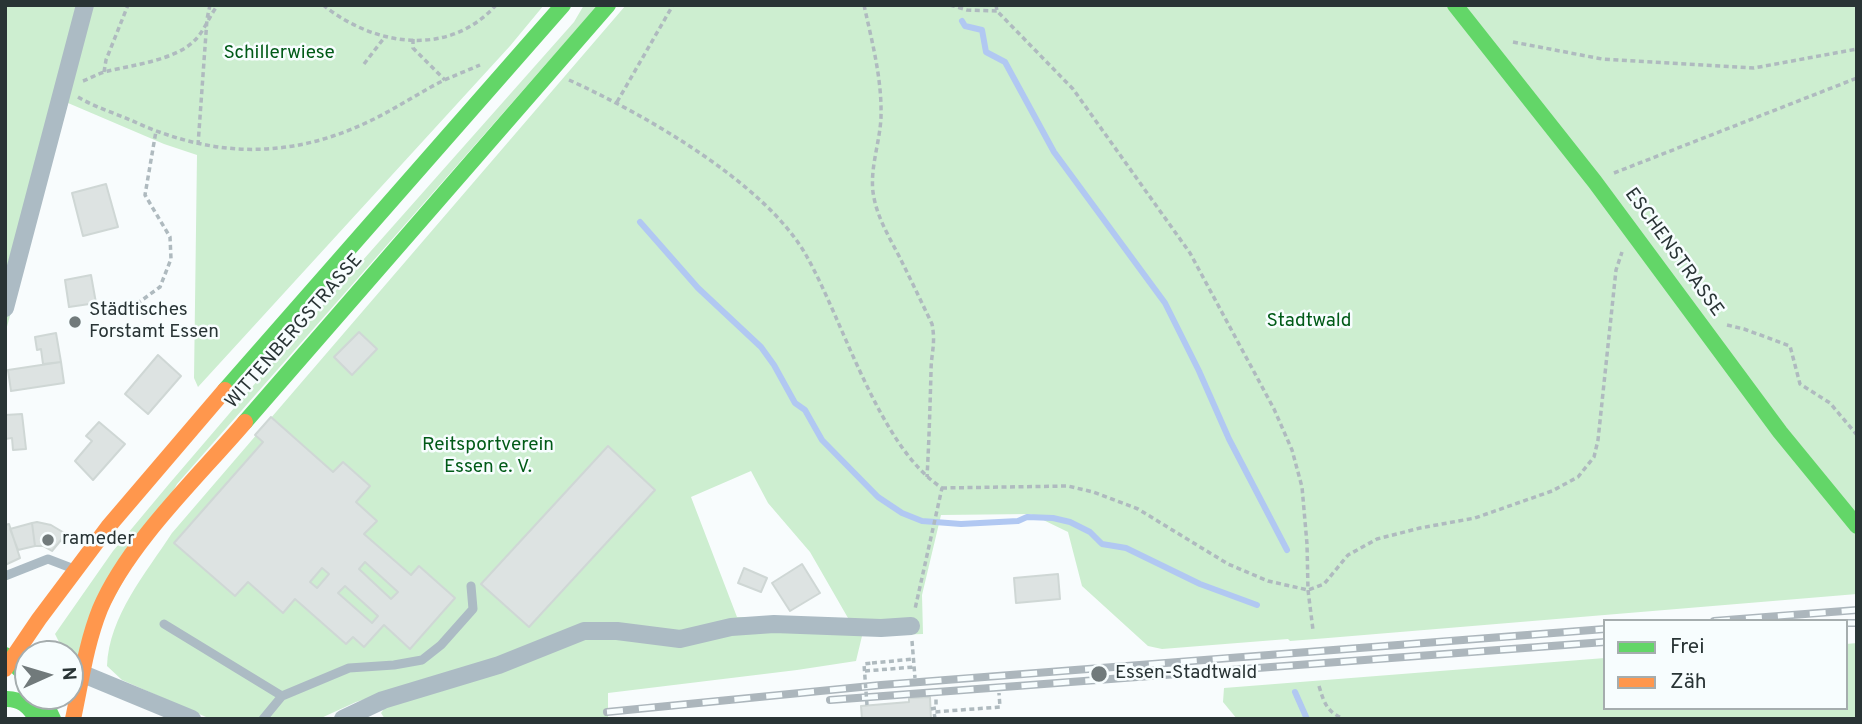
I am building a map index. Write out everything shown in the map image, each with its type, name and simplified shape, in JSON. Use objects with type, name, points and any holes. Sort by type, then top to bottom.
[{"type":"main road","name":"WITTENBERGSTRASSE","points":[[7,662],[108,527],[267,340],[563,5]]},
{"type":"main road","name":"WITTENBERGSTRASSE","points":[[84,669],[101,608],[126,563],[161,519],[608,5]]},
{"type":"main road","name":"ESCHENSTRASSE","points":[[1455,5],[1595,183],[1780,432],[1857,526]]},
{"type":"main road","points":[[5,699],[12,698],[23,702],[37,719]]},
{"type":"street","points":[[5,308],[85,5]]},
{"type":"street","points":[[343,719],[371,714],[383,700],[499,665],[584,631],[617,631],[680,639],[731,627],[774,624],[881,628],[911,626]]},
{"type":"street","points":[[84,674],[173,715],[192,719]]},
{"type":"lane","points":[[5,576],[48,559],[75,570]]},
{"type":"lane","points":[[263,719],[282,696],[349,668],[422,660],[441,646],[473,609],[471,586]]},
{"type":"lane","points":[[164,624],[282,696]]},
{"type":"path","points":[[104,72],[106,60],[128,5]]},
{"type":"path","points":[[198,145],[210,5]]},
{"type":"path","points":[[64,88],[104,72],[147,62],[188,47],[198,38],[207,19],[218,5]]},
{"type":"path","points":[[323,5],[353,26],[384,38],[433,40],[463,32],[477,24],[496,5]]},
{"type":"path","points":[[617,102],[673,5]]},
{"type":"path","points":[[864,5],[877,59],[880,88],[879,139],[872,177],[873,193],[879,218],[932,324],[935,341],[931,368],[927,478]]},
{"type":"path","points":[[950,5],[967,10],[996,8],[1073,89],[1190,253],[1274,410],[1292,450],[1302,487],[1313,630]]},
{"type":"path","points":[[1480,36],[1602,60],[1754,68],[1857,49]]},
{"type":"path","points":[[364,64],[384,38]]},
{"type":"path","points":[[413,39],[413,48],[445,80]]},
{"type":"path","points":[[64,88],[84,101],[198,145],[251,150],[309,142],[339,134],[445,80],[483,64]]},
{"type":"path","points":[[549,71],[617,102],[710,161],[751,193],[778,220],[805,252],[880,413],[927,478],[942,488],[1068,486],[1093,492],[1138,509],[1228,564],[1268,581],[1308,590],[1324,584],[1348,555],[1364,545],[1420,528],[1475,518],[1552,491],[1578,477],[1594,457],[1598,440],[1616,270],[1631,232]]},
{"type":"path","points":[[1595,183],[1857,78]]},
{"type":"path","points":[[124,314],[160,287],[171,259],[170,237],[145,195],[156,131]]},
{"type":"path","points":[[1695,318],[1744,328],[1790,346],[1800,384],[1830,403],[1857,435]]},
{"type":"path","points":[[915,678],[911,626],[942,488]]},
{"type":"path","points":[[867,705],[867,671],[864,664],[914,659]]},
{"type":"path","points":[[867,671],[914,667]]},
{"type":"path","points":[[1319,686],[1325,706],[1331,713],[1344,719]]},
{"type":"path","points":[[934,719],[934,712],[1000,707],[999,693]]},
{"type":"path","points":[[931,709],[936,708],[936,698]]},
{"type":"green space","name":"Schillerwiese","points":[[5,5],[544,5],[510,46],[198,387],[194,378],[197,155],[164,144],[68,103],[5,334]]},
{"type":"green space","points":[[584,5],[598,5],[177,484],[84,652],[84,640],[58,640],[55,634],[113,551],[300,331],[574,22]]},
{"type":"green space","name":"Stadtwald","points":[[626,5],[1857,5],[1857,594],[1328,638],[1162,649],[1148,646],[1082,586],[1068,532],[1031,514],[941,515],[922,595],[923,634],[862,636],[856,661],[608,693],[608,719],[385,719],[381,713],[386,706],[493,659],[356,702],[319,719],[206,717],[122,680],[107,666],[114,630],[122,612],[172,533]],"holes":[[[751,471],[768,503],[810,552],[848,618],[737,617],[691,497]]]},
{"type":"green space","points":[[1857,643],[1857,719],[1237,719],[1223,702],[1224,688],[1603,658],[1603,710],[1848,710],[1848,644]]},
{"type":"building","points":[[106,184],[118,227],[83,236],[72,193]]},
{"type":"building","points":[[91,275],[96,303],[69,307],[65,280]]},
{"type":"building","points":[[359,332],[377,349],[352,375],[334,357]]},
{"type":"building","points":[[56,333],[61,362],[43,364],[41,349],[37,350],[35,337]]},
{"type":"building","points":[[158,355],[181,376],[148,414],[125,394]]},
{"type":"building","points":[[61,362],[64,383],[11,391],[8,370]]},
{"type":"building","points":[[22,414],[26,449],[13,450],[12,438],[5,439],[5,415]]},
{"type":"building","points":[[271,417],[333,472],[343,462],[370,486],[356,502],[377,521],[364,534],[411,575],[419,566],[455,598],[410,649],[384,625],[364,647],[353,637],[346,644],[295,599],[283,613],[248,582],[235,596],[174,543],[263,442],[255,435]],"holes":[[[365,562],[398,592],[391,599],[359,569]],[[322,568],[329,574],[317,588],[310,582]],[[345,586],[378,616],[372,623],[338,593]]]},
{"type":"building","points":[[99,422],[125,444],[93,480],[75,461],[92,441],[86,436]]},
{"type":"building","points":[[608,446],[655,490],[529,627],[481,584]]},
{"type":"building","name":"rameder","points":[[32,523],[51,525],[66,534],[52,551],[43,546],[35,546]]},
{"type":"building","name":"rameder","points":[[32,523],[35,546],[18,550],[10,529]]},
{"type":"building","points":[[9,524],[20,558],[5,565],[5,525]]},
{"type":"building","points":[[802,564],[820,593],[790,611],[772,583]]},
{"type":"building","points":[[744,568],[767,578],[761,592],[738,583]]},
{"type":"building","points":[[1058,574],[1060,599],[1016,603],[1014,578]]},
{"type":"building","points":[[930,697],[931,719],[862,719],[861,706],[909,702],[909,698]]},
{"type":"waterway","points":[[962,21],[965,26],[982,30],[986,52],[1005,62],[1054,152],[1165,303],[1229,439],[1287,550]]},
{"type":"waterway","points":[[640,222],[698,288],[761,347],[795,403],[805,410],[822,440],[878,497],[902,513],[922,521],[961,524],[1018,521],[1027,517],[1070,522],[1090,532],[1102,544],[1126,548],[1200,584],[1257,605]]},
{"type":"waterway","points":[[1295,692],[1307,719]]},
{"type":"railway","points":[[1740,619],[1857,610]]},
{"type":"railway","points":[[1848,623],[1857,623]]},
{"type":"railway","points":[[607,712],[881,685],[1603,629]]},
{"type":"railway","points":[[830,700],[1603,642]]},
{"type":"traffic: fast","points":[[225,390],[563,5]]},
{"type":"traffic: fast","points":[[245,422],[608,5]]},
{"type":"traffic: fast","points":[[1455,5],[1595,182],[1780,432],[1857,526]]},
{"type":"traffic: fast","points":[[5,655],[14,664]]},
{"type":"traffic: fast","points":[[5,699],[24,704],[37,719]]},
{"type":"traffic: fast","points":[[49,710],[53,719]]},
{"type":"traffic: slow","points":[[5,669],[108,527],[225,390]]},
{"type":"traffic: slow","points":[[73,719],[91,636],[112,584],[146,535],[245,422]]},
{"type":"place","name":"Städtisches Forstamt Essen","points":[[75,322]]},
{"type":"place","name":"rameder","points":[[48,540]]},
{"type":"place","name":"Essen-Stadtwald","points":[[1099,674]]},
{"type":"park label","name":"Reitsportverein Essen e. V.","points":[[488,457]]}]
